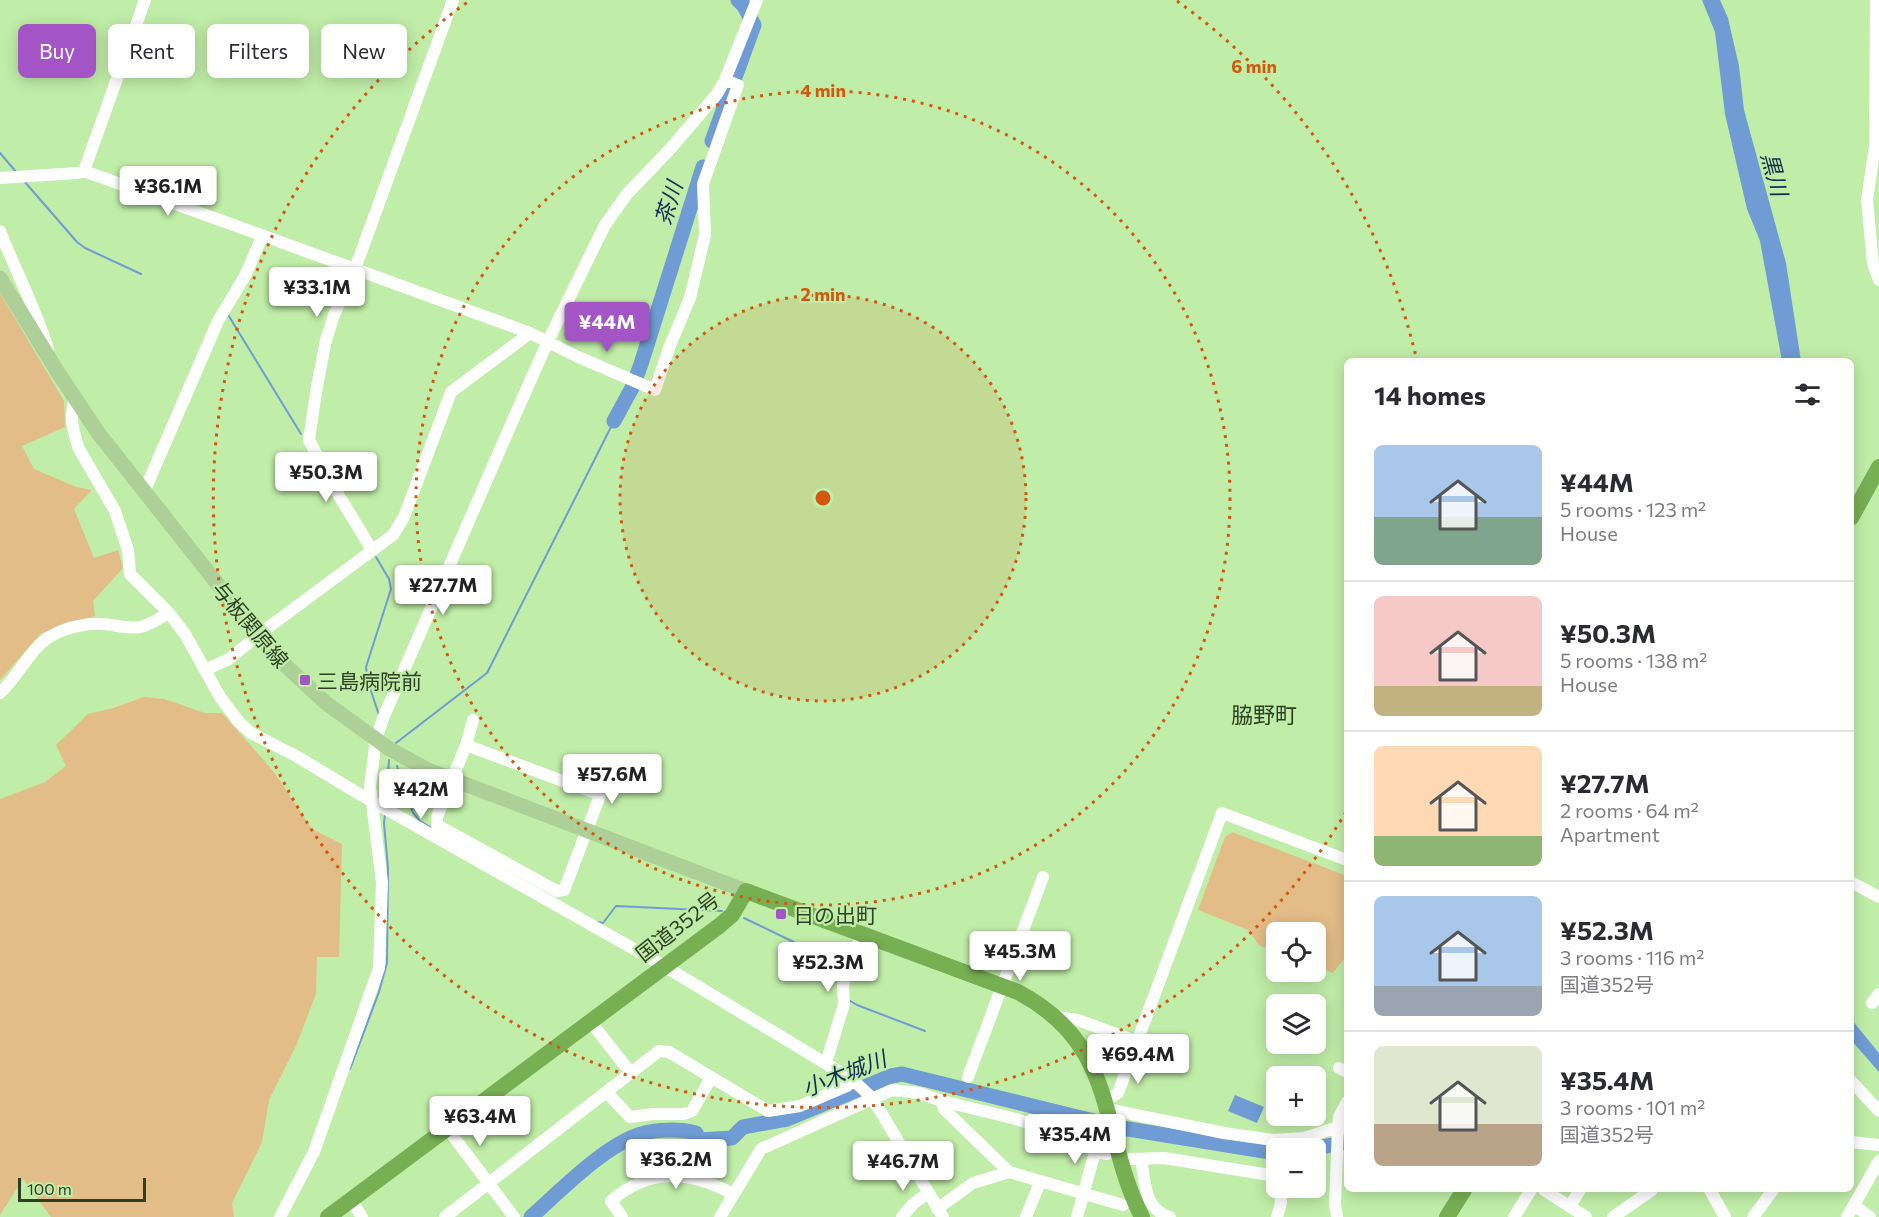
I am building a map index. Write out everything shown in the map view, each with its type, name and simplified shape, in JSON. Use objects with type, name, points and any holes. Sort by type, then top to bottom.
[{"type":"highway","points":[[1854,513],[1879,467]]},
{"type":"highway","name":"国道352号","points":[[328,1217],[732,915],[746,891],[1003,987],[1030,999],[1056,1017],[1086,1054],[1096,1074],[1123,1153],[1132,1194],[1157,1216]]},
{"type":"highway","points":[[1447,1217],[1463,1192]]},
{"type":"main road","name":"与板関原線","points":[[0,278],[99,434],[258,635],[285,665],[326,704],[405,757],[452,780],[746,891]]},
{"type":"street","points":[[84,171],[145,0]]},
{"type":"street","points":[[372,550],[333,486],[309,440],[326,340],[334,315],[355,269],[453,0]]},
{"type":"street","points":[[280,1217],[314,1152],[377,976],[381,956],[382,882],[370,787],[376,739],[417,638],[548,342],[605,225],[627,194],[717,94],[725,80],[757,0]]},
{"type":"street","points":[[1876,0],[1875,145],[1867,200],[1873,264],[1879,280]]},
{"type":"street","points":[[0,178],[84,171],[530,333],[576,356],[655,390],[669,348],[690,298],[703,247],[705,235],[703,183],[738,85],[725,80]]},
{"type":"street","points":[[0,231],[43,333],[50,357]]},
{"type":"street","points":[[144,492],[218,321],[245,276],[262,237]]},
{"type":"street","points":[[205,670],[229,659],[398,530],[451,392],[530,333]]},
{"type":"street","points":[[75,398],[71,422],[75,438],[115,511],[128,550],[130,574],[169,613],[185,634],[220,697],[239,722],[251,733],[296,756],[664,966],[855,1082],[871,1098],[940,1213],[973,1183],[1009,1172]]},
{"type":"street","points":[[0,693],[40,645],[53,635],[73,627],[88,625],[103,624],[138,628],[153,623],[169,613]]},
{"type":"street","points":[[474,720],[437,817],[437,825],[557,891],[564,890],[610,768]]},
{"type":"street","points":[[466,745],[600,795]]},
{"type":"street","points":[[1338,1128],[1304,1138],[1273,1140],[1224,1133],[1107,1108],[1118,1093],[1138,1042],[1222,813],[1344,859]]},
{"type":"street","points":[[968,1077],[1043,877]]},
{"type":"street","points":[[1854,884],[1879,897]]},
{"type":"street","points":[[826,1063],[844,1004],[843,985],[862,933]]},
{"type":"street","points":[[1056,1017],[1078,1020],[1138,1042]]},
{"type":"street","points":[[590,1021],[630,1072]]},
{"type":"street","points":[[445,1217],[655,1053],[664,1051],[768,1111],[800,1106],[855,1082]]},
{"type":"street","points":[[606,1092],[630,1117],[684,1114],[692,1112],[711,1078]]},
{"type":"street","points":[[1854,1083],[1879,1111]]},
{"type":"street","points":[[720,1217],[761,1149],[880,1094],[899,1089],[1055,1130],[1123,1153],[1157,1216]]},
{"type":"street","points":[[942,1101],[944,1109],[1009,1172],[1122,1205]]},
{"type":"street","points":[[1337,1217],[1335,1204],[1340,1159],[1338,1128],[1339,1117],[1344,1108]]},
{"type":"street","points":[[447,1128],[512,1215]]},
{"type":"street","points":[[1854,1142],[1879,1145]]},
{"type":"street","points":[[1077,1217],[1095,1152],[1164,1158],[1266,1174]]},
{"type":"street","points":[[1847,1217],[1879,1161]]},
{"type":"street","points":[[622,1217],[611,1201],[627,1188],[653,1178],[686,1176],[712,1183],[733,1194]]},
{"type":"street","points":[[1026,1217],[1040,1182]]},
{"type":"street","points":[[902,1217],[928,1192]]},
{"type":"street","points":[[1514,1217],[1530,1192]]},
{"type":"street","points":[[1547,1192],[1586,1217]]},
{"type":"street","points":[[1570,1206],[1579,1192]]},
{"type":"street","points":[[1613,1217],[1649,1192]]},
{"type":"street","points":[[1711,1192],[1725,1217]]},
{"type":"street","points":[[1753,1217],[1772,1192]]},
{"type":"street","points":[[1277,1217],[1281,1198]]},
{"type":"street","points":[[351,1200],[362,1217]]},
{"type":"street","points":[[1855,1206],[1870,1217]]},
{"type":"shaded area","points":[[0,293],[64,401],[65,427],[22,446],[34,469],[76,487],[92,490],[74,509],[94,558],[118,550],[123,568],[93,601],[95,616],[41,633],[0,680]]},
{"type":"shaded area","points":[[144,697],[164,699],[205,713],[222,713],[274,772],[312,829],[342,844],[339,957],[317,957],[316,994],[296,1046],[269,1100],[262,1142],[232,1203],[234,1217],[51,1217],[23,1179],[0,1215],[0,799],[45,782],[66,766],[56,745],[88,714]]},
{"type":"shaded area","points":[[1232,832],[1344,875],[1344,959],[1333,973],[1326,970],[1326,922],[1266,922],[1266,948],[1259,945],[1248,930],[1198,910],[1225,837]]},
{"type":"water","points":[[1702,0],[1720,0],[1728,18],[1739,66],[1744,110],[1786,263],[1801,358],[1781,358],[1760,241],[1747,209],[1725,114],[1715,32]]},
{"type":"water","points":[[1854,1023],[1879,1053],[1879,1072],[1854,1043]]},
{"type":"water","points":[[1235,1095],[1264,1107],[1257,1123],[1228,1111]]},
{"type":"waterway","name":"茶川","points":[[712,141],[754,25],[744,6],[738,0]]},
{"type":"waterway","points":[[0,153],[17,173]]},
{"type":"waterway","name":"茶川","points":[[614,421],[633,386],[641,364],[703,167]]},
{"type":"waterway","points":[[24,181],[77,242],[141,274]]},
{"type":"waterway","points":[[227,313],[301,434]]},
{"type":"waterway","points":[[396,743],[487,673],[614,421]]},
{"type":"waterway","points":[[376,557],[389,579],[391,589],[366,667],[368,682],[379,715]]},
{"type":"waterway","points":[[386,803],[389,760]]},
{"type":"waterway","points":[[397,766],[413,813],[420,821],[434,829]]},
{"type":"waterway","points":[[350,1069],[379,992],[387,963],[388,868],[385,814]]},
{"type":"waterway","points":[[598,922],[603,923],[616,906],[722,911]]},
{"type":"waterway","points":[[744,918],[839,964],[843,969]]},
{"type":"waterway","points":[[847,999],[925,1031]]},
{"type":"waterway","name":"小木城川","points":[[531,1217],[598,1158],[641,1134],[676,1130],[696,1133],[699,1140],[732,1138],[743,1127],[787,1119],[891,1076],[902,1074],[1122,1128],[1266,1151]]},
{"type":"waterway","name":"小木城川","points":[[1326,1146],[1344,1143]]},
{"type":"place","name":"三島病院前","points":[[305,680]]},
{"type":"place","name":"日の出町","points":[[781,914]]},
{"type":"district","name":"脇野町","points":[[1264,714]]},
{"type":"water label","name":"黒川","points":[[1775,174]]}]
